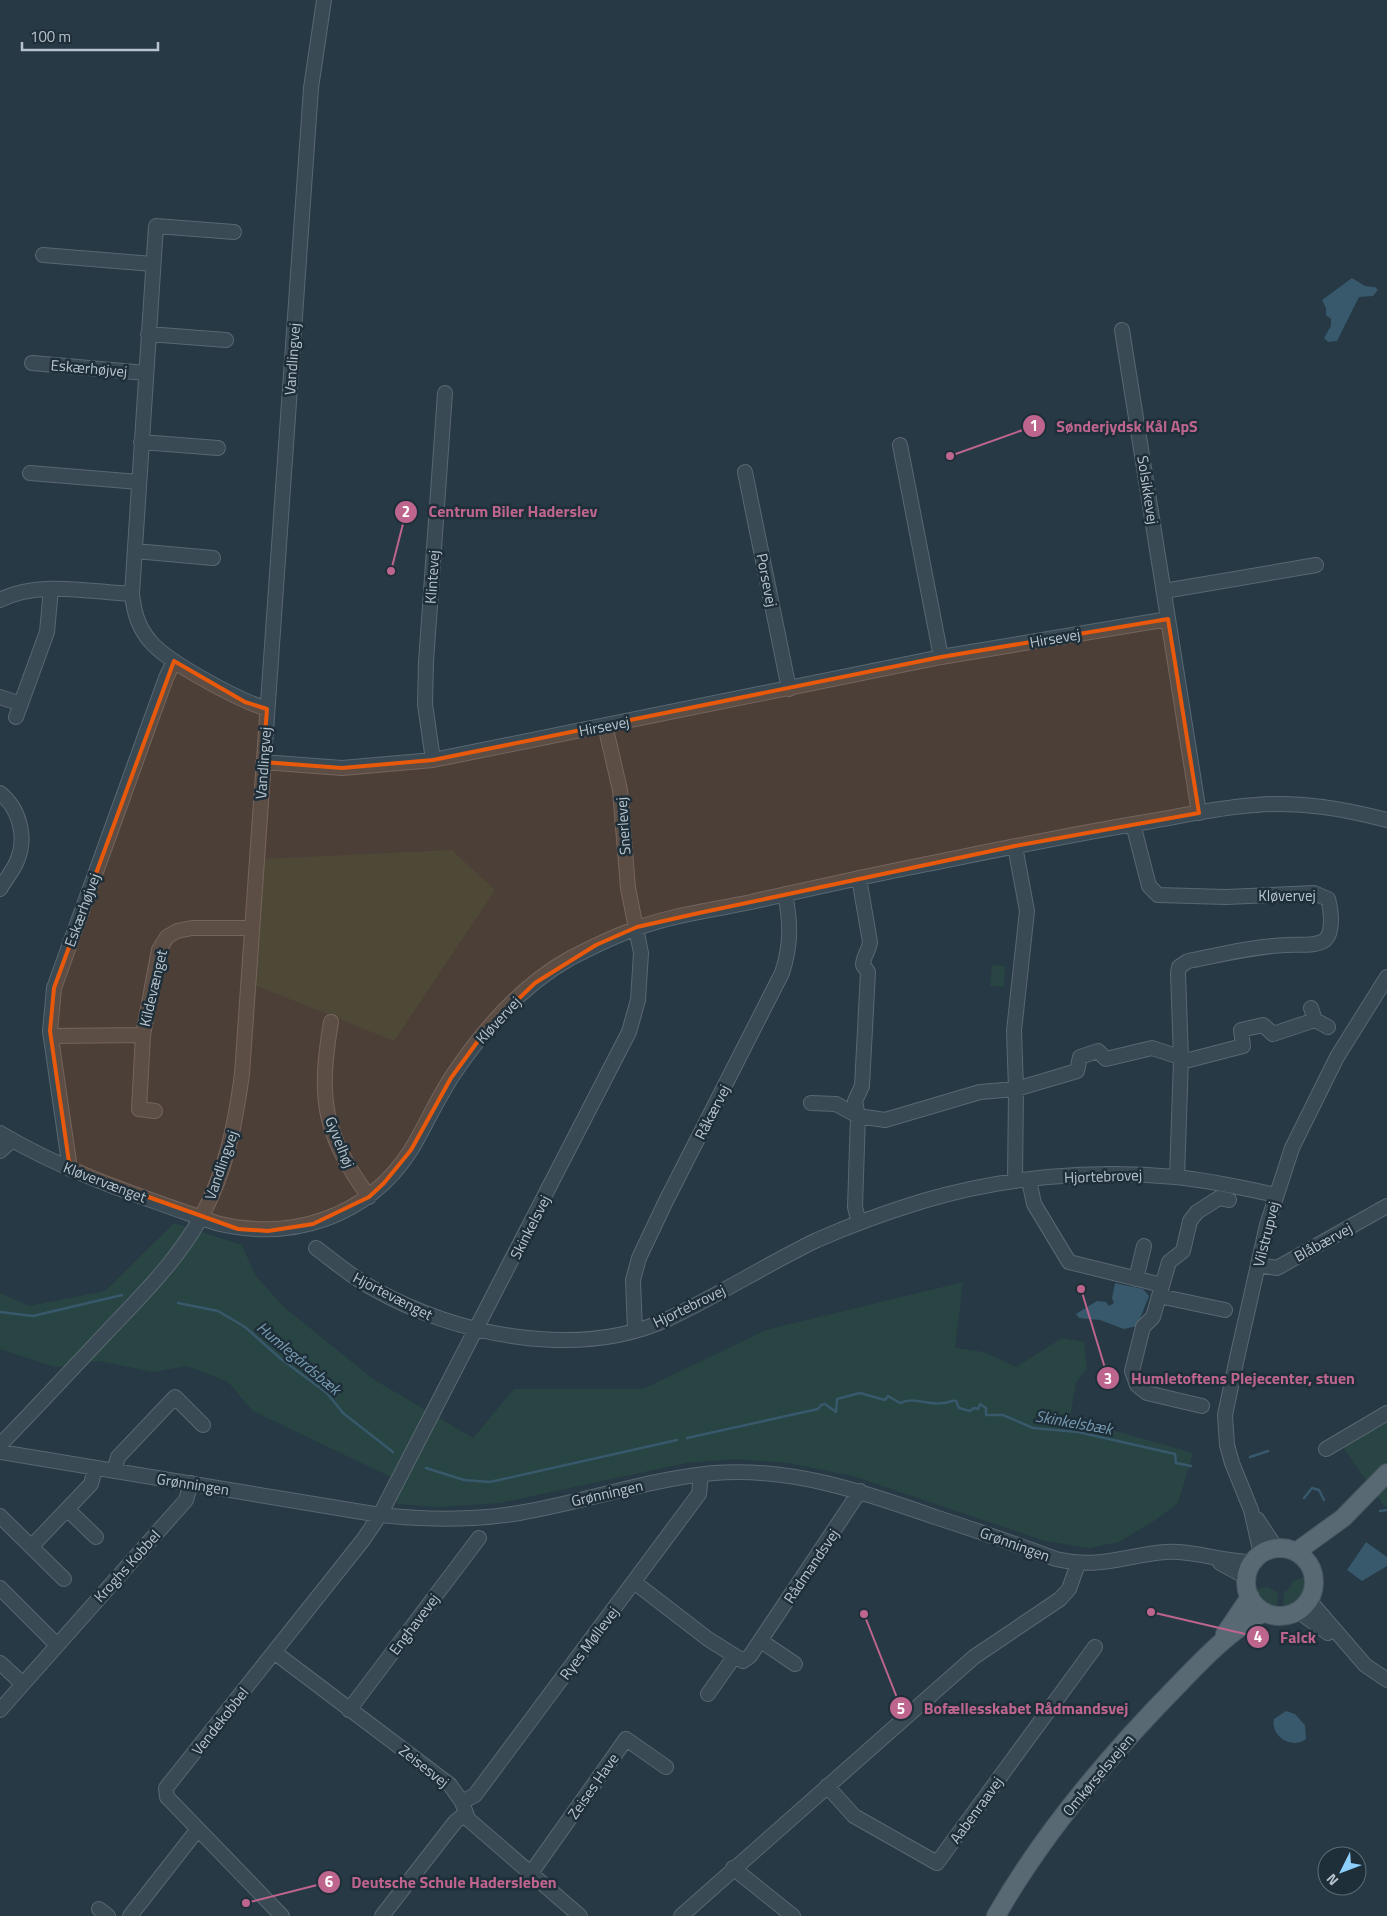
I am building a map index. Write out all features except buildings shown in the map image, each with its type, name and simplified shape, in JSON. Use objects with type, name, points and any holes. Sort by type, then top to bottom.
[{"type":"main road","points":[[1296,1552],[1310,1566],[1314,1587],[1304,1605],[1281,1616],[1264,1612],[1250,1597],[1259,1560],[1296,1552],[1343,1518],[1387,1473]]},
{"type":"main road","points":[[1310,1566],[1343,1518]]},
{"type":"main road","name":"Omkørselsvejen","points":[[996,1916],[1056,1825],[1107,1761],[1216,1646],[1250,1597]]},
{"type":"main road","name":"Omkørselsvejen","points":[[1216,1646],[1264,1612]]},
{"type":"street","name":"Vandlingvej","points":[[0,1445],[181,1250],[201,1218],[218,1181],[234,1130],[242,1074],[250,928],[311,88],[324,0]]},
{"type":"street","name":"Eskærhøjvej","points":[[234,232],[156,226],[132,594],[135,613],[142,630],[151,643],[174,661],[245,702],[267,709]]},
{"type":"street","points":[[43,255],[153,264]]},
{"type":"street","name":"Solsikkevej","points":[[1122,330],[1199,813]]},
{"type":"street","points":[[148,334],[226,340]]},
{"type":"street","name":"Eskærhøjvej","points":[[32,363],[146,373]]},
{"type":"street","name":"Klintevej","points":[[433,760],[425,704],[426,662],[445,393]]},
{"type":"street","points":[[141,442],[218,448]]},
{"type":"street","points":[[900,446],[941,657]]},
{"type":"street","name":"Porsevej","points":[[745,472],[789,688]]},
{"type":"street","points":[[30,473],[140,482]]},
{"type":"street","points":[[135,551],[213,558]]},
{"type":"street","points":[[1164,591],[1316,565]]},
{"type":"street","points":[[16,718],[47,632],[51,589]]},
{"type":"street","points":[[0,600],[24,590],[51,589],[132,594]]},
{"type":"street","name":"Hirsevej","points":[[263,762],[342,768],[433,760],[941,657],[1168,618]]},
{"type":"street","name":"Eskærhøjvej","points":[[70,1169],[51,1036],[50,1013],[54,988],[174,661]]},
{"type":"street","points":[[0,697],[21,704]]},
{"type":"street","name":"Snerlevej","points":[[605,725],[620,790],[628,888],[637,927]]},
{"type":"street","points":[[0,793],[14,809],[20,825],[22,844],[17,861],[0,888]]},
{"type":"street","name":"Kløvervej","points":[[201,1218],[238,1229],[282,1229],[340,1214],[369,1197],[396,1170],[411,1150],[451,1078],[486,1030],[508,1007],[535,983],[564,962],[637,927],[1015,846],[1199,813],[1256,805],[1293,804],[1352,811],[1387,820]]},
{"type":"street","name":"Kløvervej","points":[[1133,824],[1149,886],[1158,895],[1226,896],[1314,893],[1328,899],[1330,906],[1330,929],[1328,936],[1319,943],[1274,945],[1188,961],[1179,968],[1181,1059]]},
{"type":"street","points":[[1015,846],[1027,910],[1014,1031],[1016,1089],[1015,1182]]},
{"type":"street","points":[[859,878],[870,942],[870,949],[863,956],[863,965],[868,972],[862,1086],[855,1101],[858,1116],[855,1207],[859,1223]]},
{"type":"street","name":"Råkærvej","points":[[635,1330],[633,1280],[639,1258],[782,973],[790,940],[790,918],[785,894]]},
{"type":"street","name":"Skinkelsvej","points":[[380,1515],[629,1032],[638,1000],[642,974],[637,927]]},
{"type":"street","name":"Kildevænget","points":[[155,1111],[139,1109],[143,1035],[159,950],[167,937],[177,931],[192,928],[250,928]]},
{"type":"street","name":"Vilstrupvej","points":[[1259,1560],[1251,1510],[1227,1445],[1225,1416],[1258,1265],[1276,1195],[1292,1148],[1314,1101],[1338,1057],[1387,977]]},
{"type":"street","points":[[810,1103],[836,1104],[858,1116],[885,1120],[980,1092],[1016,1089],[1077,1071],[1080,1057],[1098,1051],[1106,1059],[1152,1048],[1181,1059],[1189,1060],[1243,1046],[1241,1030],[1263,1025],[1273,1034],[1318,1019]]},
{"type":"street","name":"Gyvelhøj","points":[[331,1022],[324,1061],[323,1090],[330,1124],[340,1152],[369,1197]]},
{"type":"street","name":"Kildevænget","points":[[51,1036],[143,1035]]},
{"type":"street","points":[[1177,1177],[1181,1059]]},
{"type":"street","name":"Kløvervænget","points":[[0,1151],[6,1136],[44,1158],[70,1169],[201,1218]]},
{"type":"street","name":"Hjortebrovej","points":[[478,1328],[523,1338],[560,1340],[596,1338],[635,1330],[667,1320],[817,1241],[859,1223],[922,1201],[965,1190],[1029,1180],[1131,1174],[1177,1177],[1276,1195]]},
{"type":"street","points":[[1029,1180],[1034,1204],[1069,1262],[1136,1279],[1160,1290],[1225,1310]]},
{"type":"street","points":[[1202,1406],[1147,1393],[1137,1386],[1132,1371],[1143,1326],[1153,1317],[1169,1262],[1183,1251],[1190,1221],[1197,1212],[1219,1198],[1229,1200]]},
{"type":"street","name":"Blåbærvej","points":[[1258,1265],[1277,1268],[1387,1206]]},
{"type":"street","points":[[1136,1279],[1144,1246]]},
{"type":"street","name":"Hjortevænget","points":[[316,1248],[373,1289],[440,1320],[478,1328]]},
{"type":"street","points":[[114,1471],[118,1457],[175,1397],[203,1425]]},
{"type":"street","points":[[1326,1449],[1387,1413]]},
{"type":"street","name":"Grønningen","points":[[0,1452],[380,1515],[426,1520],[492,1517],[520,1513],[673,1478],[701,1475],[760,1474],[800,1477],[860,1491],[1056,1559],[1078,1564],[1110,1563],[1166,1552],[1259,1560]]},
{"type":"street","points":[[31,1547],[91,1484],[95,1469]]},
{"type":"street","name":"Ryes Møllevej","points":[[382,1916],[455,1822],[463,1808],[475,1795],[699,1494],[701,1475]]},
{"type":"street","name":"Kroghs Kobbel","points":[[0,1710],[186,1500],[191,1483]]},
{"type":"street","name":"Rådmandsvej","points":[[734,1657],[744,1660],[750,1656],[860,1491]]},
{"type":"street","points":[[67,1509],[96,1537]]},
{"type":"street","name":"Vendekobbel","points":[[282,1916],[167,1797],[166,1788],[363,1540],[380,1515]]},
{"type":"street","points":[[0,1516],[64,1579]]},
{"type":"street","name":"Enghavevej","points":[[350,1710],[479,1538]]},
{"type":"street","points":[[681,1916],[733,1868],[974,1657],[1060,1599],[1069,1589],[1078,1564]]},
{"type":"street","points":[[634,1582],[734,1657],[708,1694]]},
{"type":"street","points":[[0,1588],[58,1645]]},
{"type":"street","points":[[1304,1605],[1365,1665],[1387,1680]]},
{"type":"street","points":[[761,1641],[795,1664]]},
{"type":"street","name":"Aabenraavej","points":[[827,1786],[854,1816],[937,1863],[1095,1647]]},
{"type":"street","name":"Zeisesvej","points":[[274,1652],[450,1784],[463,1808],[531,1873],[580,1916]]},
{"type":"street","points":[[0,1663],[22,1684]]},
{"type":"street","name":"Zeises Have","points":[[531,1873],[626,1739],[666,1767]]},
{"type":"street","points":[[130,1916],[198,1829]]},
{"type":"street","points":[[733,1868],[793,1916]]},
{"type":"highlighted area","points":[[1168,619],[1199,813],[1015,846],[699,913],[637,927],[596,945],[535,983],[486,1030],[451,1078],[411,1150],[384,1183],[369,1197],[313,1224],[268,1231],[238,1229],[70,1169],[50,1031],[54,988],[174,661],[245,702],[267,709],[263,762],[342,768],[433,760],[941,657]]},
{"type":"green space","points":[[452,850],[495,890],[394,1041],[255,985],[263,859]]},
{"type":"green space","points":[[992,965],[1005,966],[1004,987],[990,986]]},
{"type":"green space","points":[[174,1223],[242,1245],[255,1275],[285,1308],[373,1379],[473,1438],[514,1389],[643,1389],[766,1330],[963,1282],[955,1348],[984,1352],[1016,1367],[1062,1338],[1084,1342],[1087,1369],[1076,1382],[1070,1418],[1193,1453],[1178,1503],[1154,1521],[1119,1542],[1089,1548],[1045,1541],[853,1476],[788,1463],[735,1459],[686,1463],[500,1503],[439,1507],[397,1504],[391,1477],[253,1411],[228,1382],[187,1366],[153,1372],[99,1361],[55,1367],[0,1349],[0,1293],[29,1306],[105,1291]]},
{"type":"green space","points":[[1387,1419],[1387,1505],[1385,1507],[1342,1446]]},
{"type":"green space","points":[[1306,1577],[1305,1588],[1298,1600],[1283,1607],[1284,1592],[1289,1589],[1293,1581]]},
{"type":"green space","points":[[1268,1587],[1278,1593],[1277,1607],[1264,1601],[1256,1589]]},
{"type":"water","points":[[1352,278],[1365,286],[1375,287],[1378,290],[1373,296],[1359,297],[1337,341],[1328,342],[1324,338],[1331,326],[1331,319],[1326,315],[1326,308],[1322,300]]},
{"type":"water","points":[[1115,1283],[1143,1289],[1149,1296],[1137,1326],[1124,1329],[1100,1320],[1079,1318],[1076,1314],[1097,1301],[1106,1302],[1109,1306],[1114,1303],[1112,1298]]},
{"type":"water","points":[[1366,1542],[1387,1557],[1387,1566],[1362,1581],[1347,1570]]},
{"type":"water","points":[[1286,1711],[1295,1714],[1305,1725],[1306,1739],[1295,1743],[1289,1742],[1283,1740],[1275,1731],[1274,1719]]},
{"type":"waterway","name":"Humlegårdsbæk","points":[[0,1312],[33,1316],[122,1295]]},
{"type":"waterway","name":"Humlegårdsbæk","points":[[178,1303],[218,1311],[245,1327],[281,1359],[327,1393],[343,1413],[393,1452]]},
{"type":"waterway","name":"Skinkelsbæk","points":[[687,1438],[818,1409],[821,1405],[825,1404],[836,1412],[837,1399],[860,1393],[885,1400],[888,1396],[900,1403],[911,1400],[938,1404],[956,1401],[959,1408],[970,1411],[974,1408],[978,1409],[980,1404],[986,1408],[986,1415],[1003,1415],[1033,1428],[1078,1432],[1175,1454],[1176,1463],[1191,1466]]},
{"type":"waterway","name":"Humlegårdsbæk","points":[[426,1468],[464,1480],[490,1482],[677,1440]]},
{"type":"waterway","name":"Skinkelsbæk","points":[[1250,1457],[1268,1451]]},
{"type":"waterway","name":"Skinkelsbæk","points":[[1304,1498],[1312,1488],[1319,1490],[1324,1500]]},
{"type":"waterway","name":"Skinkelsbæk","points":[[1380,1511],[1387,1510]]},
{"type":"place","name":"Sønderjydsk Kål ApS","points":[[950,456]]},
{"type":"place","name":"Centrum Biler Haderslev","points":[[391,571]]},
{"type":"place","name":"Humletoftens Plejecenter, stuen","points":[[1081,1289]]},
{"type":"place","name":"Falck","points":[[1151,1612]]},
{"type":"place","name":"Bofællesskabet Rådmandsvej","points":[[864,1614]]},
{"type":"place","name":"Deutsche Schule Hadersleben","points":[[246,1903]]}]
